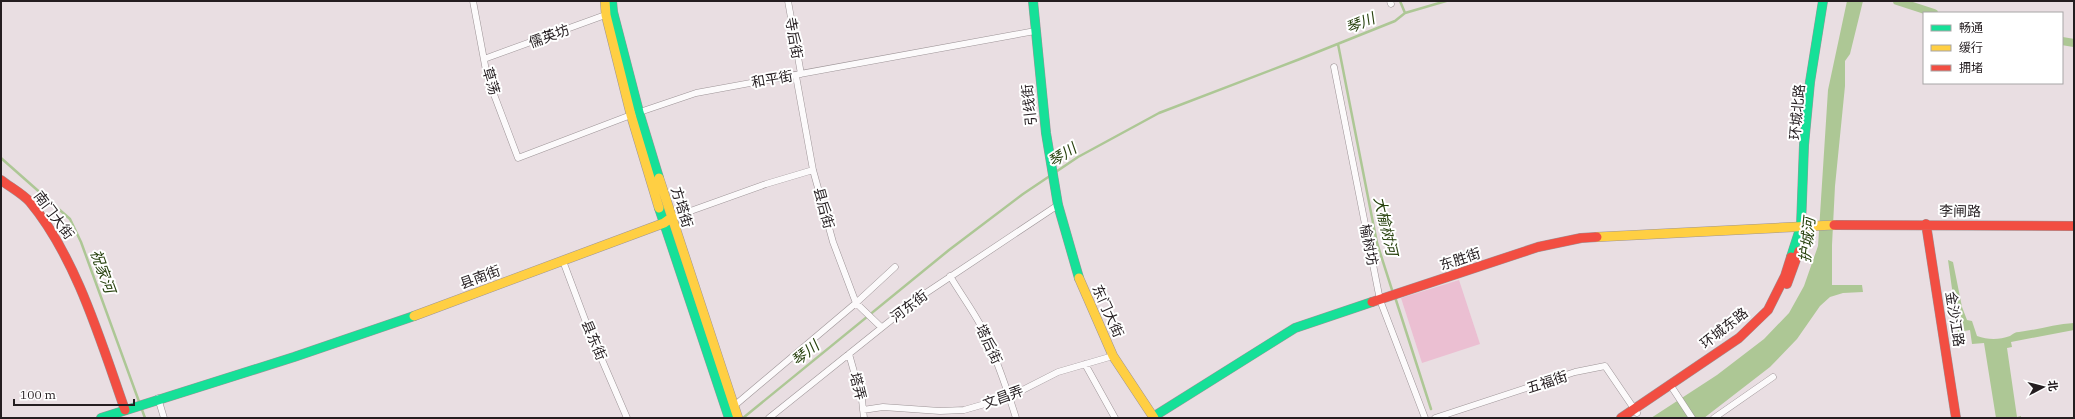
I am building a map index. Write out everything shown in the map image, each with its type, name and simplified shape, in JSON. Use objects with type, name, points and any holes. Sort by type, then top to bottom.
[{"type":"street","name":"草荡","points":[[472,1],[487,76],[518,158]]},
{"type":"street","name":"方塔街","points":[[605,1],[610,14],[635,113],[667,221],[735,414]]},
{"type":"street","name":"方塔街","points":[[610,14],[612,1]]},
{"type":"street","name":"寺后街","points":[[788,1],[798,75]]},
{"type":"street","name":"引线街","points":[[1033,1],[1035,31],[1051,169],[1058,206]]},
{"type":"street","name":"环城北路","points":[[1803,226],[1804,145],[1810,82],[1823,1]]},
{"type":"street","name":"环城北路","points":[[1803,226],[1813,84],[1828,1]]},
{"type":"street","name":"儒英坊","points":[[484,59],[610,14]]},
{"type":"street","name":"和平街","points":[[518,158],[635,113],[696,93],[1035,31]]},
{"type":"street","name":"榆树坊","points":[[1334,67],[1384,299],[1425,418]]},
{"type":"street","name":"县后街","points":[[798,75],[813,170],[833,242],[856,303]]},
{"type":"street","name":"县南街","points":[[101,418],[155,399],[295,357],[563,261],[766,184],[813,170]]},
{"type":"street","name":"南门大街","points":[[1,180],[29,200],[55,236],[64,252],[129,408]]},
{"type":"street","name":"河东街","points":[[769,418],[849,354],[881,326],[920,297],[1058,206]]},
{"type":"street","name":"东门大街","points":[[1058,206],[1080,282],[1113,356],[1153,418]]},
{"type":"street","name":"方塔街","points":[[667,221],[735,414]]},
{"type":"street","name":"李闸路","points":[[1803,226],[1845,224],[2074,226]]},
{"type":"street","name":"金沙江路","points":[[1926,224],[1956,418]]},
{"type":"street","name":"东胜街","points":[[1153,418],[1295,328],[1538,248],[1581,238],[1803,226]]},
{"type":"street","name":"环城东路","points":[[1621,418],[1634,413],[1673,389],[1745,339],[1775,309],[1793,271],[1803,226]]},
{"type":"street","name":"环城东路","points":[[1634,413],[1739,338],[1768,310],[1785,276],[1803,226]]},
{"type":"street","name":"县东街","points":[[563,261],[587,325],[628,418]]},
{"type":"street","points":[[735,414],[895,267]]},
{"type":"street","name":"塔后街","points":[[950,276],[980,324],[1001,368],[1016,418]]},
{"type":"street","points":[[856,303],[881,326]]},
{"type":"street","name":"塔弄","points":[[849,354],[862,400],[864,418]]},
{"type":"street","name":"文昌弄","points":[[863,410],[883,407],[940,411],[964,410],[1009,397],[1058,372],[1113,356]]},
{"type":"street","points":[[1085,364],[1115,418]]},
{"type":"street","name":"五福街","points":[[1435,418],[1576,372],[1605,366],[1634,413]]},
{"type":"street","points":[[1714,418],[1773,377]]},
{"type":"street","points":[[1673,389],[1692,418]]},
{"type":"street","points":[[155,399],[164,418]]},
{"type":"shaded area","points":[[1847,1],[1863,1],[1850,54],[1845,61],[1845,86],[1835,186],[1832,245],[1832,285],[1862,285],[1863,292],[1843,293],[1830,297],[1820,306],[1797,339],[1770,367],[1704,418],[1651,418],[1717,375],[1764,339],[1789,313],[1804,286],[1818,246],[1828,90]]},
{"type":"shaded area","points":[[1948,260],[1953,262],[1962,307],[1967,320],[1972,321],[1977,336],[1989,339],[1998,339],[2010,336],[2016,332],[2074,323],[2074,330],[2011,342],[2012,347],[2007,348],[2017,417],[2021,416],[2021,418],[1996,418],[1984,343],[1972,344],[1970,330],[1958,332]]},
{"type":"shaded area","points":[[1459,280],[1480,344],[1422,363],[1401,298]]},
{"type":"waterway","points":[[1400,1],[1405,13]]},
{"type":"waterway","name":"琴川","points":[[743,418],[949,250],[1023,194],[1078,157],[1159,113],[1395,21],[1405,13],[1446,1]]},
{"type":"waterway","points":[[1897,1],[1931,12]]},
{"type":"waterway","points":[[2063,41],[2074,43]]},
{"type":"waterway","name":"大榆树河","points":[[1338,44],[1377,243],[1393,293]]},
{"type":"waterway","name":"祝家河","points":[[1,158],[70,219],[81,242],[145,418]]},
{"type":"waterway","name":"大榆树河","points":[[1395,297],[1431,409]]},
{"type":"traffic: fast","points":[[612,1],[613,12],[639,112],[659,178]]},
{"type":"traffic: fast","points":[[1033,1],[1046,133],[1058,205],[1079,278]]},
{"type":"traffic: fast","points":[[1791,257],[1801,226],[1804,145],[1810,82],[1823,1]]},
{"type":"traffic: fast","points":[[659,208],[729,418]]},
{"type":"traffic: fast","points":[[1153,417],[1295,328],[1372,302]]},
{"type":"traffic: fast","points":[[101,418],[294,357],[414,316]]},
{"type":"traffic: slow","points":[[605,1],[606,15],[631,115],[659,208]]},
{"type":"traffic: slow","points":[[659,178],[738,418]]},
{"type":"traffic: slow","points":[[414,316],[664,223],[671,218]]},
{"type":"traffic: slow","points":[[1597,237],[1834,225]]},
{"type":"traffic: slow","points":[[1079,278],[1113,356],[1154,418]]},
{"type":"traffic: jam","points":[[1,180],[30,202],[61,248],[86,301],[125,410]]},
{"type":"traffic: jam","points":[[1926,224],[1956,418]]},
{"type":"traffic: jam","points":[[1834,225],[2074,226]]},
{"type":"traffic: jam","points":[[1372,302],[1538,247],[1581,238],[1597,237]]},
{"type":"traffic: jam","points":[[1787,284],[1799,251]]},
{"type":"traffic: jam","points":[[1621,418],[1739,338],[1768,310],[1785,276],[1791,257]]},
{"type":"water label","name":"护城河","points":[[1807,240]]}]
